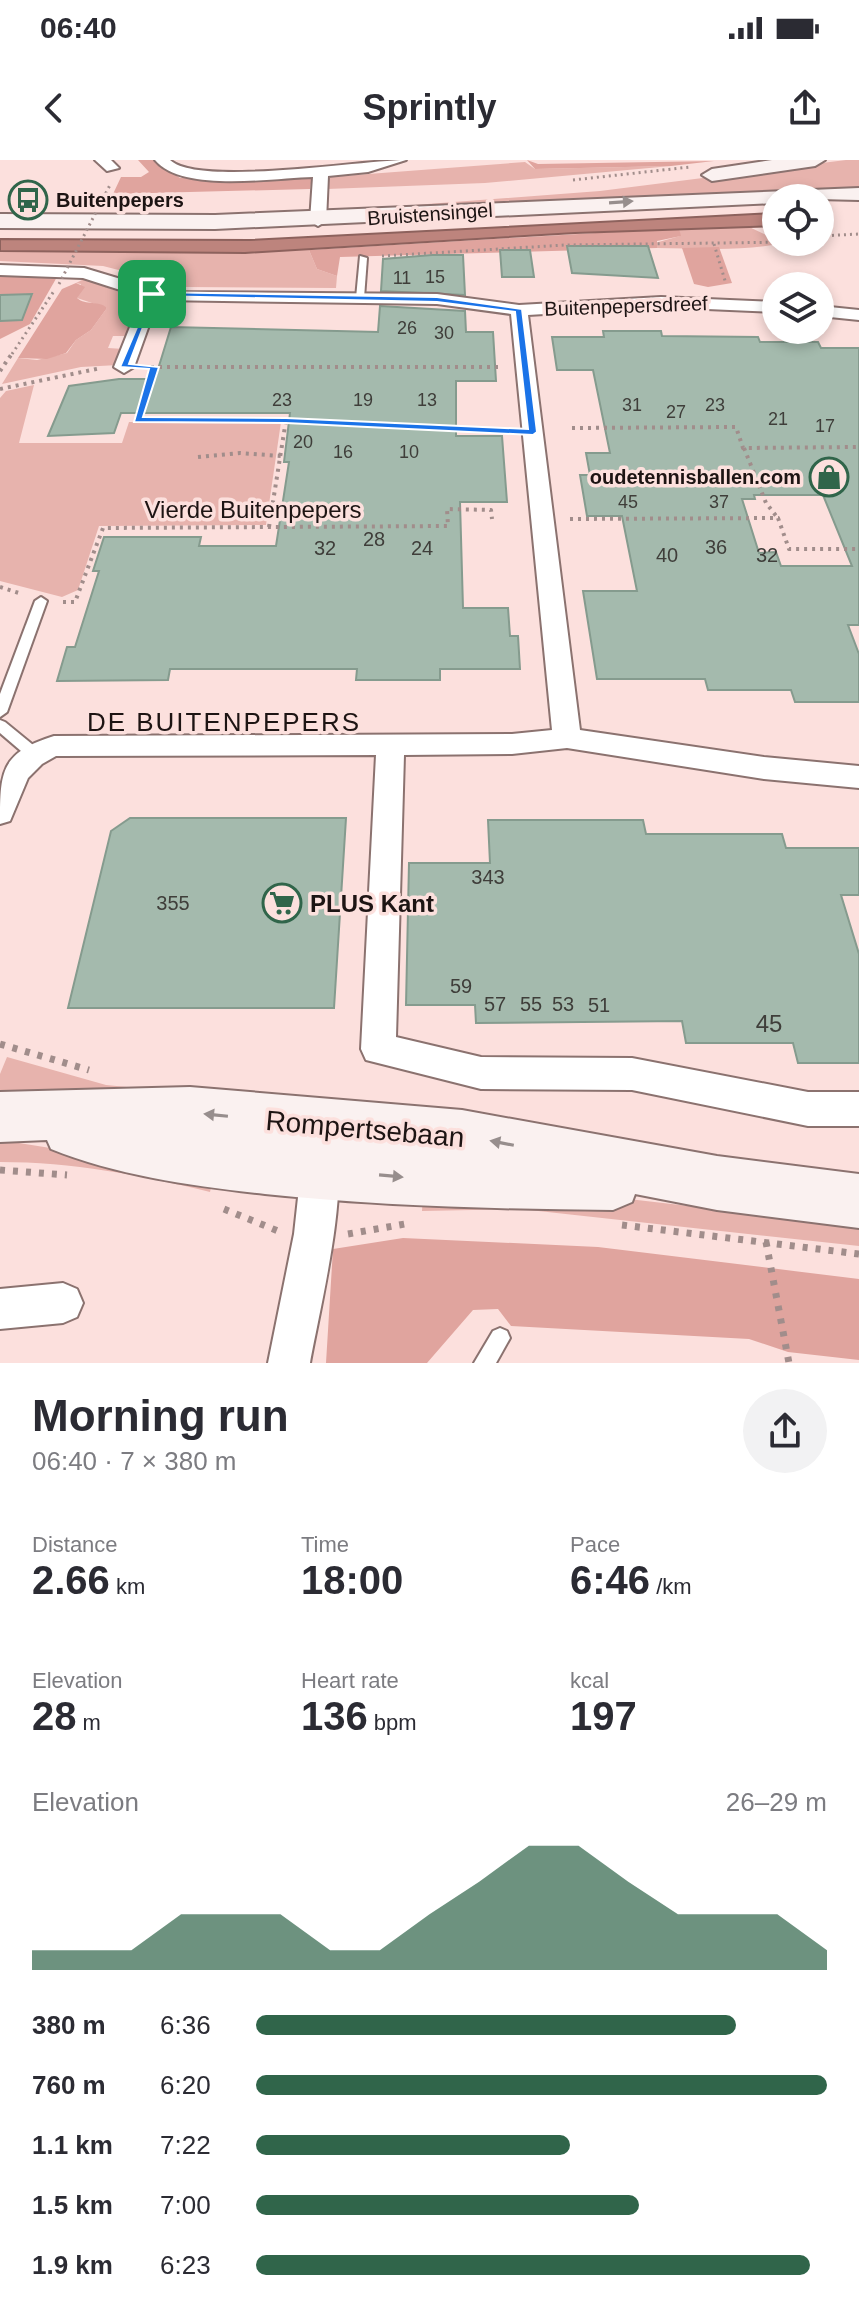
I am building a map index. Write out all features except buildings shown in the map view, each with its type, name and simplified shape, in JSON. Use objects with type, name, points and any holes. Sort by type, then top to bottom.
[{"type":"main road","name":"Bruistensingel","points":[[0,206],[318,213],[680,178],[815,160]]},
{"type":"main road","name":"Bruistensingel","points":[[0,221],[123,224],[318,213],[859,194]]},
{"type":"main road","name":"Rompertsebaan","points":[[5,1117],[186,1157],[322,1147],[461,1181],[717,1183],[859,1201]]},
{"type":"street","points":[[162,160],[172,170],[198,176],[321,172],[368,168],[399,160]]},
{"type":"street","points":[[318,213],[321,172]]},
{"type":"street","name":"Buitenpepersdreef","points":[[0,270],[84,273],[152,294],[179,297],[437,299],[519,310],[661,302],[762,306]]},
{"type":"street","points":[[124,367],[152,294]]},
{"type":"street","points":[[519,310],[567,738]]},
{"type":"street","points":[[834,312],[859,315]]},
{"type":"street","points":[[0,813],[20,767],[33,753],[74,745],[512,744],[567,738],[764,768],[859,777]]},
{"type":"street","points":[[390,745],[378,1049],[481,1073],[632,1074],[808,1109],[859,1109]]},
{"type":"street","points":[[289,1363],[313,1234],[322,1147]]},
{"type":"street","points":[[0,1309],[63,1303]]},
{"type":"lane","points":[[360,298],[363,258]]},
{"type":"lane","points":[[0,712],[41,601]]},
{"type":"lane","points":[[0,725],[33,753]]},
{"type":"lane","points":[[484,1363],[500,1338]]},
{"type":"path","points":[[0,371],[59,284],[110,185]]},
{"type":"path","points":[[834,235],[859,234]]},
{"type":"path","points":[[363,258],[565,245],[673,247],[762,243]]},
{"type":"path","points":[[714,244],[727,285]]},
{"type":"path","points":[[179,297],[138,420],[286,420],[533,432]]},
{"type":"path","points":[[0,389],[81,371],[124,367],[525,367]]},
{"type":"path","points":[[269,527],[286,420]]},
{"type":"path","points":[[572,428],[736,427],[743,448],[755,468],[759,486],[778,518],[789,549],[859,549]]},
{"type":"path","points":[[743,448],[859,447]]},
{"type":"path","points":[[198,457],[240,453],[281,456]]},
{"type":"path","name":"Vierde Buitenpepers","points":[[41,601],[75,602],[103,528],[448,526],[447,509],[491,510],[492,519]]},
{"type":"path","points":[[542,519],[778,518]]},
{"type":"path","points":[[766,1242],[789,1363]]},
{"type":"shaded area","points":[[138,160],[154,160],[180,178],[312,177],[310,189],[113,194],[121,177],[141,177],[149,172]]},
{"type":"shaded area","points":[[527,160],[538,164],[714,161],[671,166],[535,169]]},
{"type":"shaded area","points":[[859,160],[859,190],[834,191],[834,184],[762,184],[762,193],[640,196],[345,215],[335,211],[600,191]]},
{"type":"shaded area","points":[[525,162],[535,169],[671,166],[485,183],[327,189],[329,177]]},
{"type":"shaded area","points":[[762,214],[762,226],[575,233],[245,253],[0,251],[0,239],[250,240]]},
{"type":"shaded area","points":[[747,226],[762,233],[762,246],[657,248],[655,243],[680,236],[679,228]]},
{"type":"shaded area","points":[[679,228],[681,236],[657,241],[657,248],[340,257],[337,276],[317,269],[309,250]]},
{"type":"shaded area","points":[[719,247],[732,283],[708,287],[694,284],[682,248]]},
{"type":"shaded area","points":[[309,250],[317,269],[337,276],[336,288],[185,287],[103,266],[0,261],[0,251]]},
{"type":"shaded area","points":[[0,276],[57,277],[30,324],[0,339]]},
{"type":"shaded area","points":[[84,279],[141,300],[129,336],[113,336],[108,348],[124,349],[118,365],[81,367],[2,384],[18,358],[37,360],[67,353],[76,340],[91,330],[107,308],[77,298],[81,284],[76,283]]},
{"type":"shaded area","points":[[76,283],[85,287],[77,298],[107,308],[91,330],[76,340],[66,353],[47,359],[18,358],[62,289]]},
{"type":"shaded area","points":[[34,385],[19,443],[122,443],[129,422],[281,422],[266,525],[99,526],[78,590],[62,597],[0,581],[0,398],[6,391]]},
{"type":"shaded area","points":[[7,1057],[106,1085],[169,1091],[232,1090],[229,1102],[0,1093],[0,1074]]},
{"type":"shaded area","points":[[0,1140],[214,1174],[210,1192],[106,1171],[53,1164],[0,1162]]},
{"type":"shaded area","points":[[423,1194],[620,1198],[859,1226],[859,1246],[520,1209],[422,1211]]},
{"type":"shaded area","points":[[403,1238],[598,1247],[859,1279],[859,1360],[788,1352],[749,1339],[511,1326],[498,1309],[473,1310],[427,1363],[326,1363],[333,1249]]},
{"type":"place","name":"Buitenpepers","points":[[28,200]]},
{"type":"place","name":"oudetennisballen.com","points":[[829,477]]},
{"type":"place","name":"PLUS Kant","points":[[282,903]]},
{"type":"district","name":"DE BUITENPEPERS","points":[[224,722]]},
{"type":"route","points":[[152,294],[179,297],[437,299],[519,310],[533,432],[286,420],[138,420],[155,367],[124,367],[152,294]]}]
